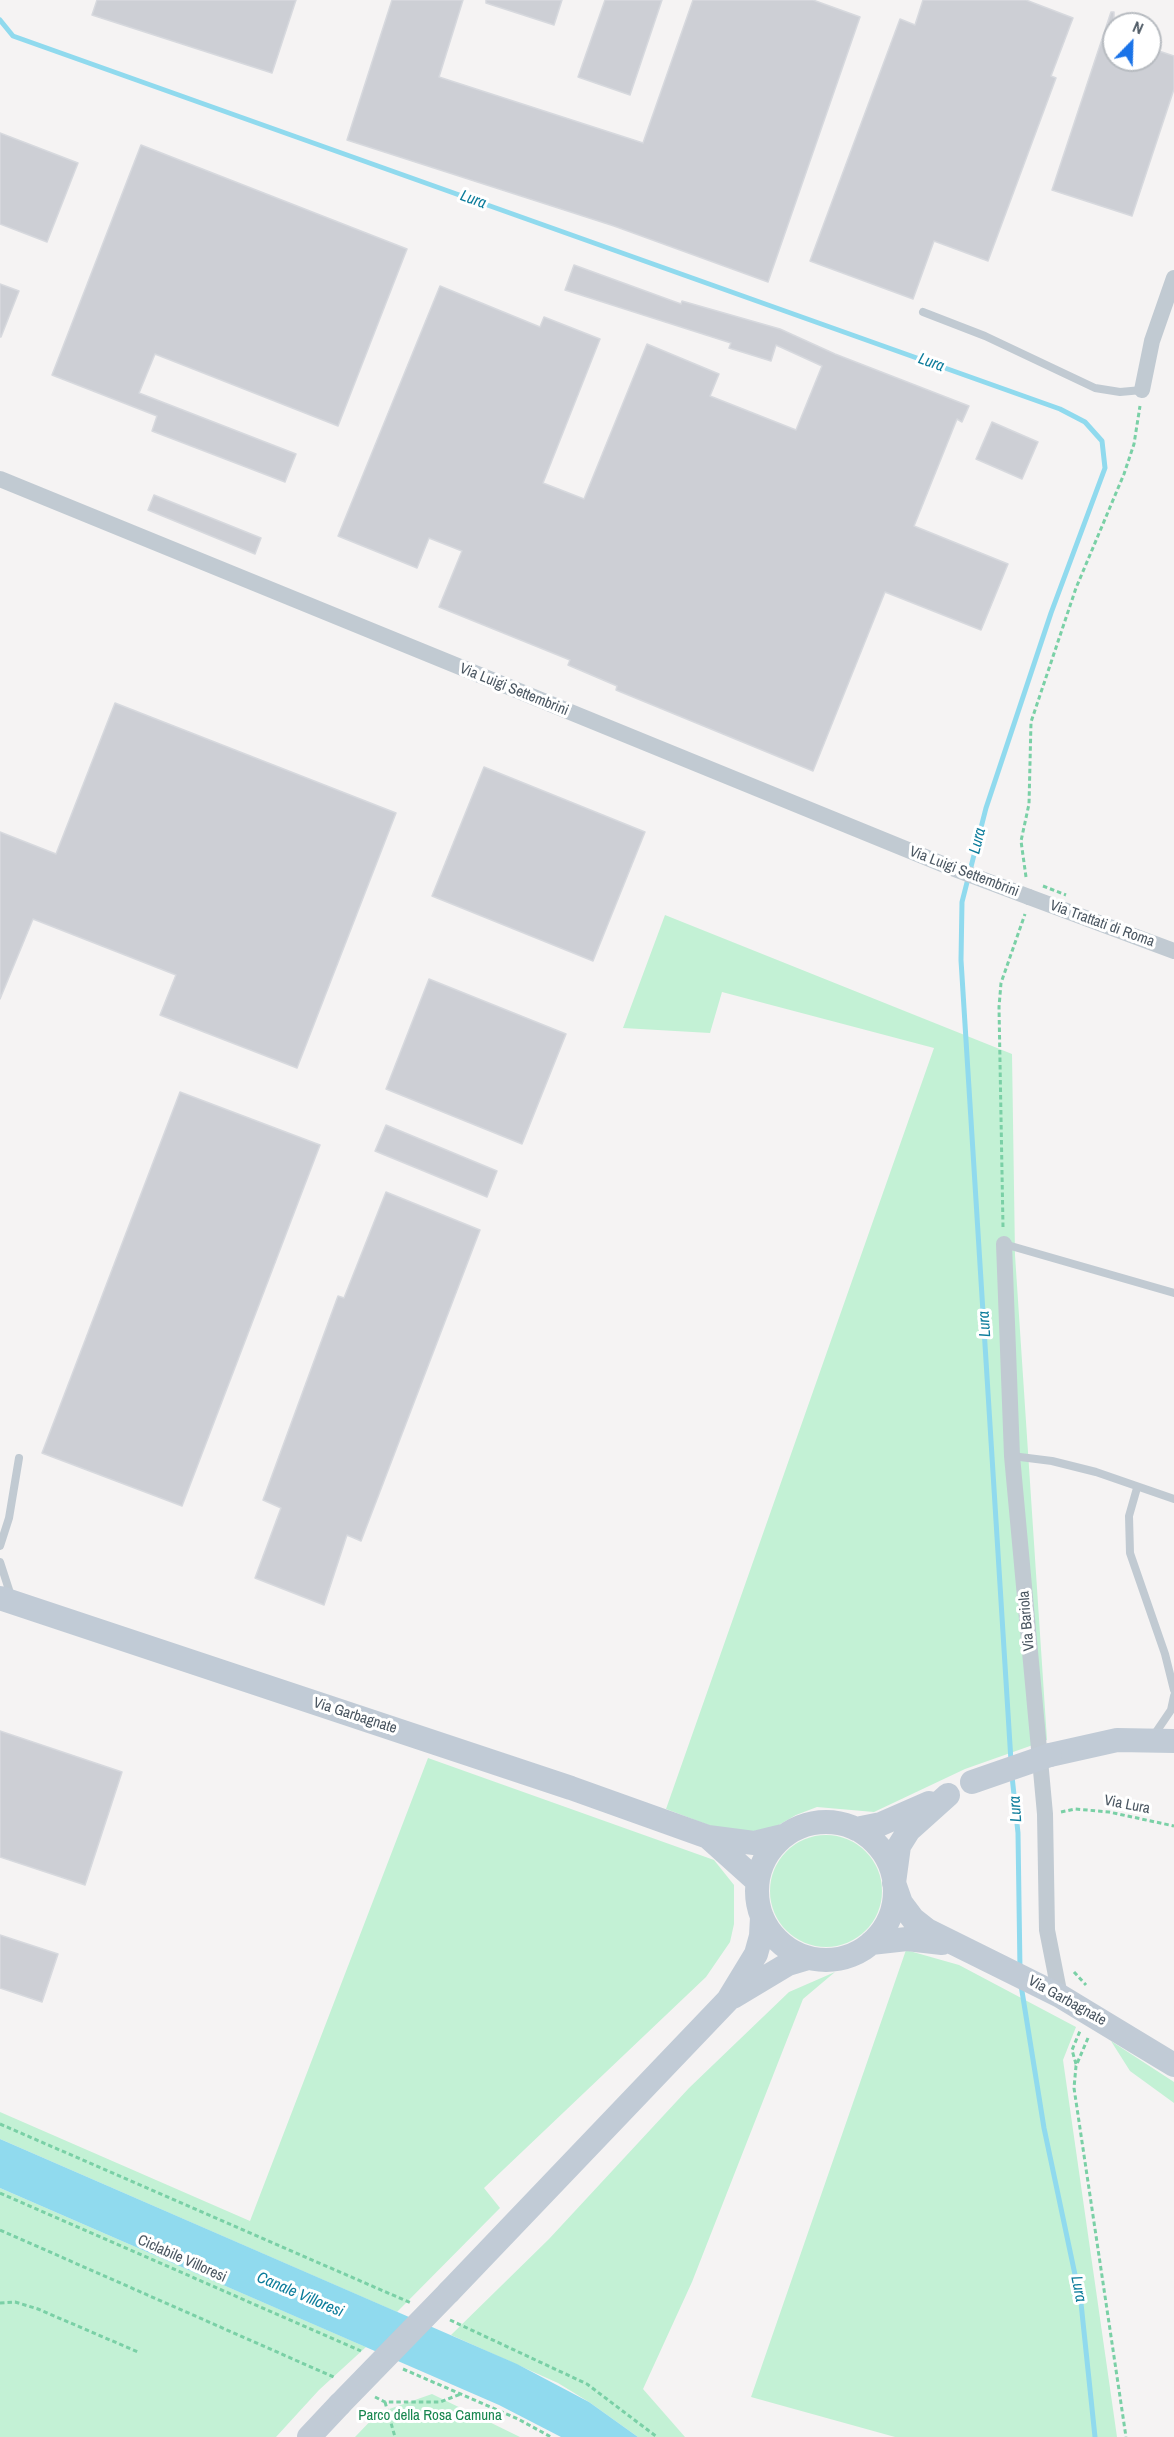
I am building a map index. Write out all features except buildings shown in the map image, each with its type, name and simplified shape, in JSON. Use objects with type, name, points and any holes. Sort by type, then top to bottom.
[{"type":"main road","name":"Via Garbagnate","points":[[7,1600],[594,1796],[708,1837],[754,1843],[783,1836]]},
{"type":"main road","points":[[856,1829],[881,1824],[972,1782],[1050,1755],[1117,1740],[1162,1741]]},
{"type":"main road","points":[[894,1882],[890,1866],[882,1851],[870,1839],[856,1829],[838,1823],[819,1822],[800,1827],[783,1836],[762,1864],[757,1881],[757,1900],[762,1917],[773,1935],[789,1949],[808,1958],[830,1960],[852,1954],[871,1943],[890,1916],[899,1846],[909,1830],[948,1795]]},
{"type":"main road","name":"Via Garbagnate","points":[[708,1837],[757,1881]]},
{"type":"main road","name":"Via Garbagnate","points":[[894,1882],[901,1903],[913,1919],[956,1945],[996,1962],[1100,2018],[1174,2065]]},
{"type":"main road","points":[[309,2437],[342,2393],[449,2292],[728,2000],[756,1954],[761,1936],[762,1917]]},
{"type":"main road","name":"Via Garbagnate","points":[[871,1943],[907,1939],[956,1945]]},
{"type":"main road","points":[[728,2000],[788,1964],[808,1958]]},
{"type":"street","points":[[1142,390],[1152,341],[1174,278]]},
{"type":"street","name":"Via Luigi Settembrini","points":[[0,479],[952,868],[1029,897]]},
{"type":"street","name":"Via Trattati di Roma","points":[[1029,897],[1174,951]]},
{"type":"street","name":"Via Bariola","points":[[1004,1244],[1012,1456],[1045,1814],[1047,1930],[1060,1996]]},
{"type":"lane","points":[[922,312],[985,336],[1095,388],[1120,392],[1142,390]]},
{"type":"lane","points":[[1004,1244],[1174,1293]]},
{"type":"lane","points":[[1012,1456],[1052,1461],[1096,1472],[1174,1499]]},
{"type":"lane","points":[[0,1546],[9,1518],[19,1458]]},
{"type":"lane","points":[[1137,1488],[1130,1516],[1130,1553],[1165,1654],[1174,1689]]},
{"type":"lane","points":[[0,1562],[7,1600]]},
{"type":"lane","points":[[1162,1741],[1174,1696]]},
{"type":"path","points":[[1029,804],[1029,737],[1033,714],[1076,588],[1134,444],[1142,390]]},
{"type":"path","points":[[999,1007],[1004,1244]]},
{"type":"path","name":"Via Lura","points":[[1075,1809],[1109,1812],[1174,1826]]},
{"type":"path","points":[[1100,2018],[1080,2054],[1074,2077],[1074,2088],[1126,2437]]},
{"type":"path","points":[[0,2124],[414,2304]]},
{"type":"path","name":"Ciclabile Villoresi","points":[[0,2193],[370,2355]]},
{"type":"path","points":[[0,2230],[325,2372],[342,2393]]},
{"type":"path","points":[[0,2303],[15,2302],[38,2309],[138,2352]]},
{"type":"path","points":[[447,2319],[587,2384],[657,2437]]},
{"type":"path","points":[[403,2369],[551,2437]]},
{"type":"path","points":[[365,2392],[385,2402],[440,2402],[461,2394]]},
{"type":"path","points":[[385,2402],[395,2437]]},
{"type":"green space","points":[[665,915],[1012,1054],[1015,1255],[1047,1740],[965,1769],[874,1812],[817,1807],[777,1826],[750,1832],[711,1826],[666,1809],[934,1048],[722,992],[710,1033],[623,1028]]},
{"type":"green space","points":[[428,1758],[714,1860],[734,1885],[734,1924],[730,1942],[706,1977],[484,2188],[500,2208],[397,2312],[0,2139],[0,2112],[250,2221]]},
{"type":"green space","points":[[826,1835],[847,1839],[865,1852],[878,1870],[882,1891],[878,1912],[865,1930],[847,1943],[826,1947],[805,1943],[787,1930],[774,1912],[770,1891],[774,1870],[787,1852],[805,1839]]},
{"type":"green space","points":[[906,1950],[959,1965],[1076,2027],[1063,2060],[1117,2437],[895,2437],[751,2397]]},
{"type":"green space","points":[[835,1972],[803,1999],[692,2282],[643,2389],[685,2437],[638,2437],[558,2383],[451,2335],[549,2239],[689,2088],[789,1992]]},
{"type":"green space","points":[[1111,2041],[1174,2082],[1174,2103],[1130,2071]]},
{"type":"green space","points":[[0,2188],[366,2347],[319,2390],[276,2437],[0,2437]]},
{"type":"green space","name":"Parco della Rosa Camuna","points":[[432,2394],[520,2437],[355,2437],[378,2413]]},
{"type":"water","name":"Canale Villoresi","points":[[0,2139],[517,2364],[589,2402],[638,2437],[561,2437],[499,2405],[0,2188]]},
{"type":"waterway","name":"Lura","points":[[0,20],[13,36],[1060,409],[1085,422],[1102,441],[1105,468],[1051,613],[986,808],[962,902],[961,960],[1011,1761]]},
{"type":"waterway","name":"Lura","points":[[1012,1776],[1018,1833],[1020,1970]]},
{"type":"waterway","name":"Lura","points":[[1021,1985],[1044,2128],[1081,2303],[1095,2437]]}]
